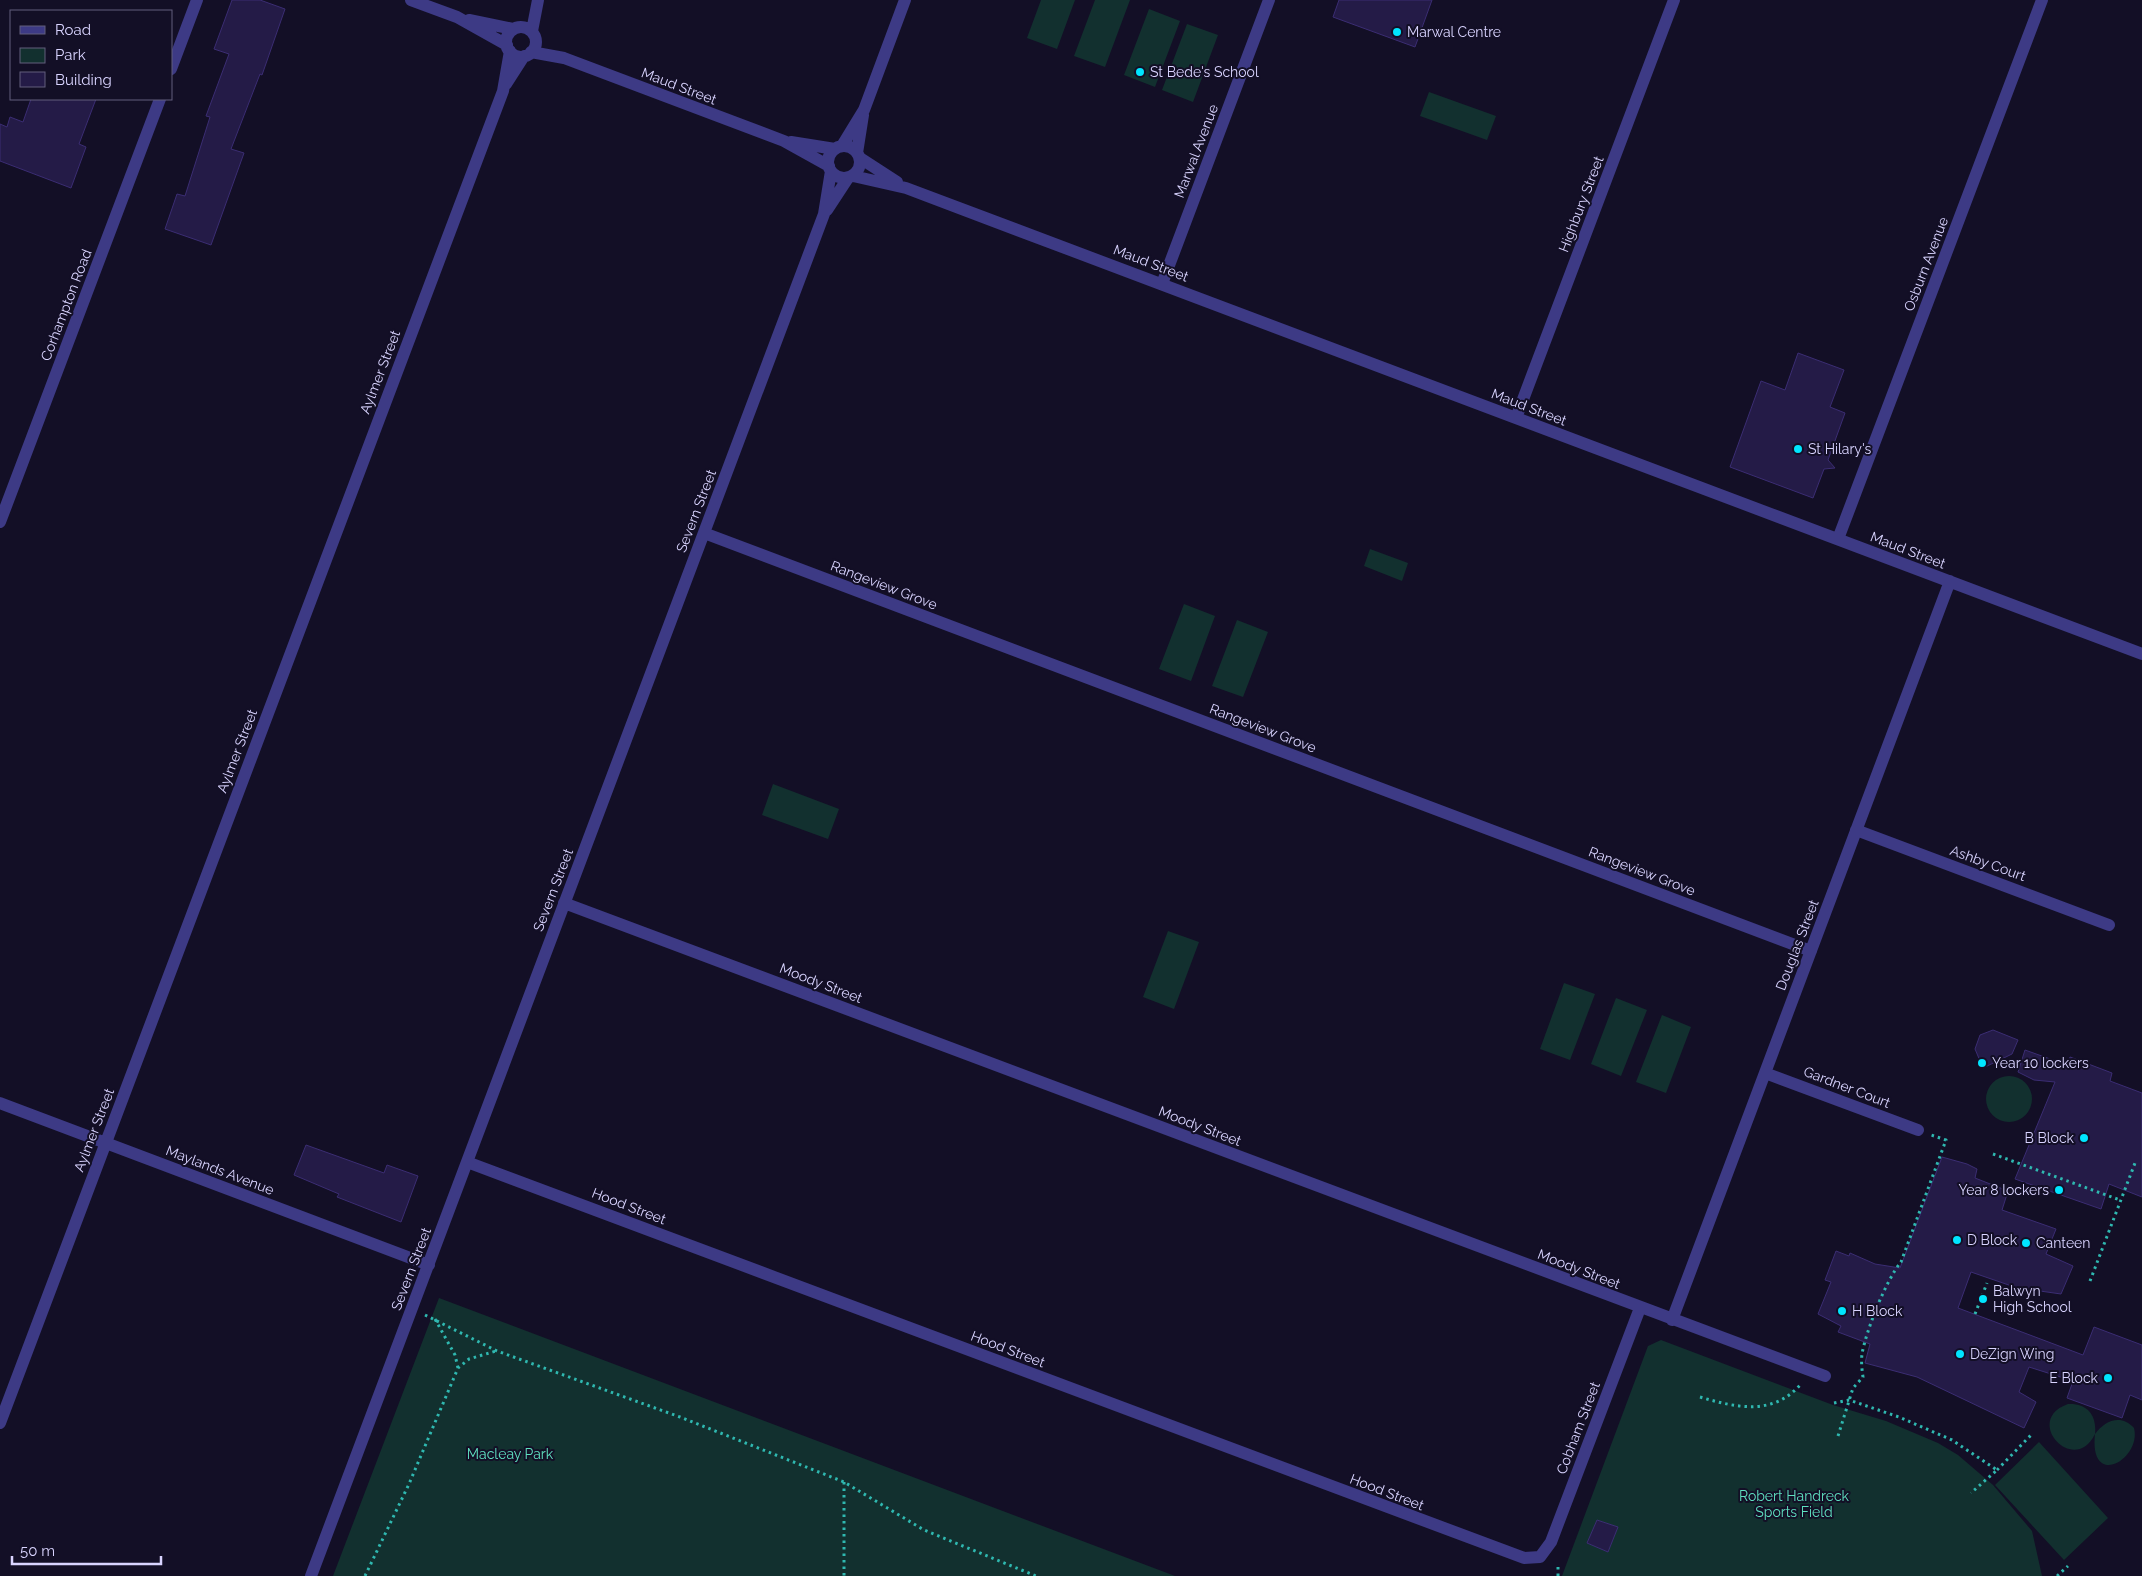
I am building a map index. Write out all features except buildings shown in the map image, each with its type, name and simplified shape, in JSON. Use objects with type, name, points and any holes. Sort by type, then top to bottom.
[{"type":"street","points":[[172,66],[197,0]]},
{"type":"street","points":[[411,0],[457,18],[508,48],[514,54],[531,45],[516,28],[457,18]]},
{"type":"street","name":"Aylmer Street","points":[[503,91],[508,48],[507,36],[516,28],[537,0]]},
{"type":"street","name":"Aylmer Street","points":[[0,1422],[503,91],[531,45],[537,0]]},
{"type":"street","points":[[864,110],[838,148],[829,157],[830,169],[838,177],[850,177],[859,168],[858,156],[864,110],[905,0]]},
{"type":"street","name":"Marwal Avenue","points":[[1162,284],[1269,0]]},
{"type":"street","name":"Highbury Street","points":[[1516,418],[1674,0]]},
{"type":"street","name":"Osburn Avenue","points":[[1838,539],[2042,0]]},
{"type":"street","name":"Maud Street","points":[[531,45],[784,141],[830,169]]},
{"type":"street","name":"Corhampton Road","points":[[0,522],[160,100]]},
{"type":"street","name":"Maud Street","points":[[784,141],[838,148]]},
{"type":"street","points":[[838,148],[851,147],[858,156]]},
{"type":"street","name":"Maud Street","points":[[858,156],[906,188]]},
{"type":"street","name":"Severn Street","points":[[311,1576],[824,214],[830,169]]},
{"type":"street","name":"Maud Street","points":[[850,177],[906,188],[2142,654]]},
{"type":"street","name":"Severn Street","points":[[824,214],[850,177]]},
{"type":"street","name":"Rangeview Grove","points":[[704,533],[1811,951]]},
{"type":"street","name":"Douglas Street","points":[[1672,1320],[1950,582]]},
{"type":"street","name":"Ashby Court","points":[[1856,830],[2109,924]]},
{"type":"street","name":"Moody Street","points":[[564,903],[1825,1376]]},
{"type":"street","name":"Gardner Court","points":[[1765,1072],[1918,1130]]},
{"type":"street","name":"Maylands Avenue","points":[[0,1103],[428,1265]]},
{"type":"street","name":"Hood Street","points":[[468,1162],[1516,1556],[1524,1558],[1540,1557]]},
{"type":"street","name":"Cobham Street","points":[[1540,1557],[1551,1542],[1640,1308]]},
{"type":"path","points":[[1838,1436],[1853,1388],[1863,1377],[1862,1354],[1871,1325],[1893,1272],[1901,1262],[1946,1140],[1918,1130]]},
{"type":"path","points":[[1993,1154],[2120,1200]]},
{"type":"path","points":[[2090,1281],[2135,1163]]},
{"type":"path","points":[[1975,1314],[1988,1283]]},
{"type":"path","points":[[429,1317],[497,1351],[680,1417],[844,1482],[924,1530],[1036,1576]]},
{"type":"path","points":[[435,1319],[455,1355],[458,1368]]},
{"type":"path","points":[[365,1576],[409,1484],[458,1368],[469,1359],[497,1351]]},
{"type":"path","points":[[1700,1397],[1729,1405],[1747,1407],[1766,1405],[1784,1400],[1813,1372]]},
{"type":"path","points":[[1834,1403],[1849,1400],[1899,1417],[1952,1440],[1997,1470]]},
{"type":"path","points":[[1971,1493],[1997,1470],[2032,1434]]},
{"type":"path","points":[[844,1482],[844,1576]]},
{"type":"path","points":[[2057,1576],[2068,1566]]},
{"type":"path","points":[[1558,1567],[1558,1576]]},
{"type":"green space","points":[[1041,0],[1075,0],[1057,49],[1027,38]]},
{"type":"green space","points":[[1095,0],[1130,0],[1105,67],[1074,56]]},
{"type":"green space","points":[[1149,9],[1180,21],[1155,87],[1124,75]]},
{"type":"green space","points":[[1187,24],[1218,35],[1193,102],[1162,90]]},
{"type":"green space","points":[[1429,92],[1496,116],[1487,140],[1420,116]]},
{"type":"green space","points":[[1370,549],[1408,563],[1402,581],[1364,566]]},
{"type":"green space","points":[[1184,604],[1215,616],[1191,681],[1159,669]]},
{"type":"green space","points":[[1237,620],[1268,632],[1243,697],[1212,686]]},
{"type":"green space","points":[[773,784],[839,809],[828,839],[762,815]]},
{"type":"green space","points":[[1168,931],[1199,942],[1174,1009],[1143,997]]},
{"type":"green space","points":[[1564,983],[1595,994],[1570,1060],[1540,1049]]},
{"type":"green space","points":[[1616,998],[1647,1010],[1621,1076],[1591,1064]]},
{"type":"green space","points":[[1662,1015],[1691,1027],[1666,1093],[1636,1082]]},
{"type":"green space","points":[[2005,1076],[2013,1076],[2022,1080],[2028,1086],[2032,1099],[2028,1112],[2022,1118],[2013,1122],[2005,1122],[1996,1118],[1990,1112],[1986,1103],[1986,1095],[1990,1086],[1996,1080]]},
{"type":"green space","name":"Macleay Park","points":[[439,1298],[1175,1576],[333,1576]]},
{"type":"green space","name":"Robert Handreck Sports Field","points":[[1661,1340],[1833,1405],[1886,1421],[1938,1443],[1958,1455],[1993,1485],[2032,1531],[2042,1576],[1562,1576],[1648,1346]]},
{"type":"green space","points":[[2068,1404],[2075,1404],[2085,1408],[2092,1416],[2095,1427],[2095,1434],[2086,1446],[2075,1450],[2065,1448],[2056,1441],[2051,1432],[2050,1421],[2055,1412]]},
{"type":"green space","points":[[2113,1420],[2124,1421],[2134,1428],[2134,1439],[2130,1450],[2124,1458],[2115,1464],[2107,1465],[2100,1461],[2095,1451],[2095,1434],[2103,1425]]},
{"type":"green space","points":[[2039,1442],[2108,1518],[2064,1560],[1995,1485]]},
{"type":"place","name":"Marwal Centre","points":[[1397,32]]},
{"type":"place","name":"St Bede's School","points":[[1140,72]]},
{"type":"place","name":"St Hilary's","points":[[1798,449]]},
{"type":"place","name":"Year 10 lockers","points":[[1982,1063]]},
{"type":"place","name":"B Block","points":[[2084,1138]]},
{"type":"place","name":"Year 8 lockers","points":[[2059,1190]]},
{"type":"place","name":"D Block","points":[[1957,1240]]},
{"type":"place","name":"Canteen","points":[[2026,1243]]},
{"type":"place","name":"Balwyn High School","points":[[1983,1299]]},
{"type":"place","name":"H Block","points":[[1842,1311]]},
{"type":"place","name":"DeZign Wing","points":[[1960,1354]]},
{"type":"place","name":"E Block","points":[[2108,1378]]}]
